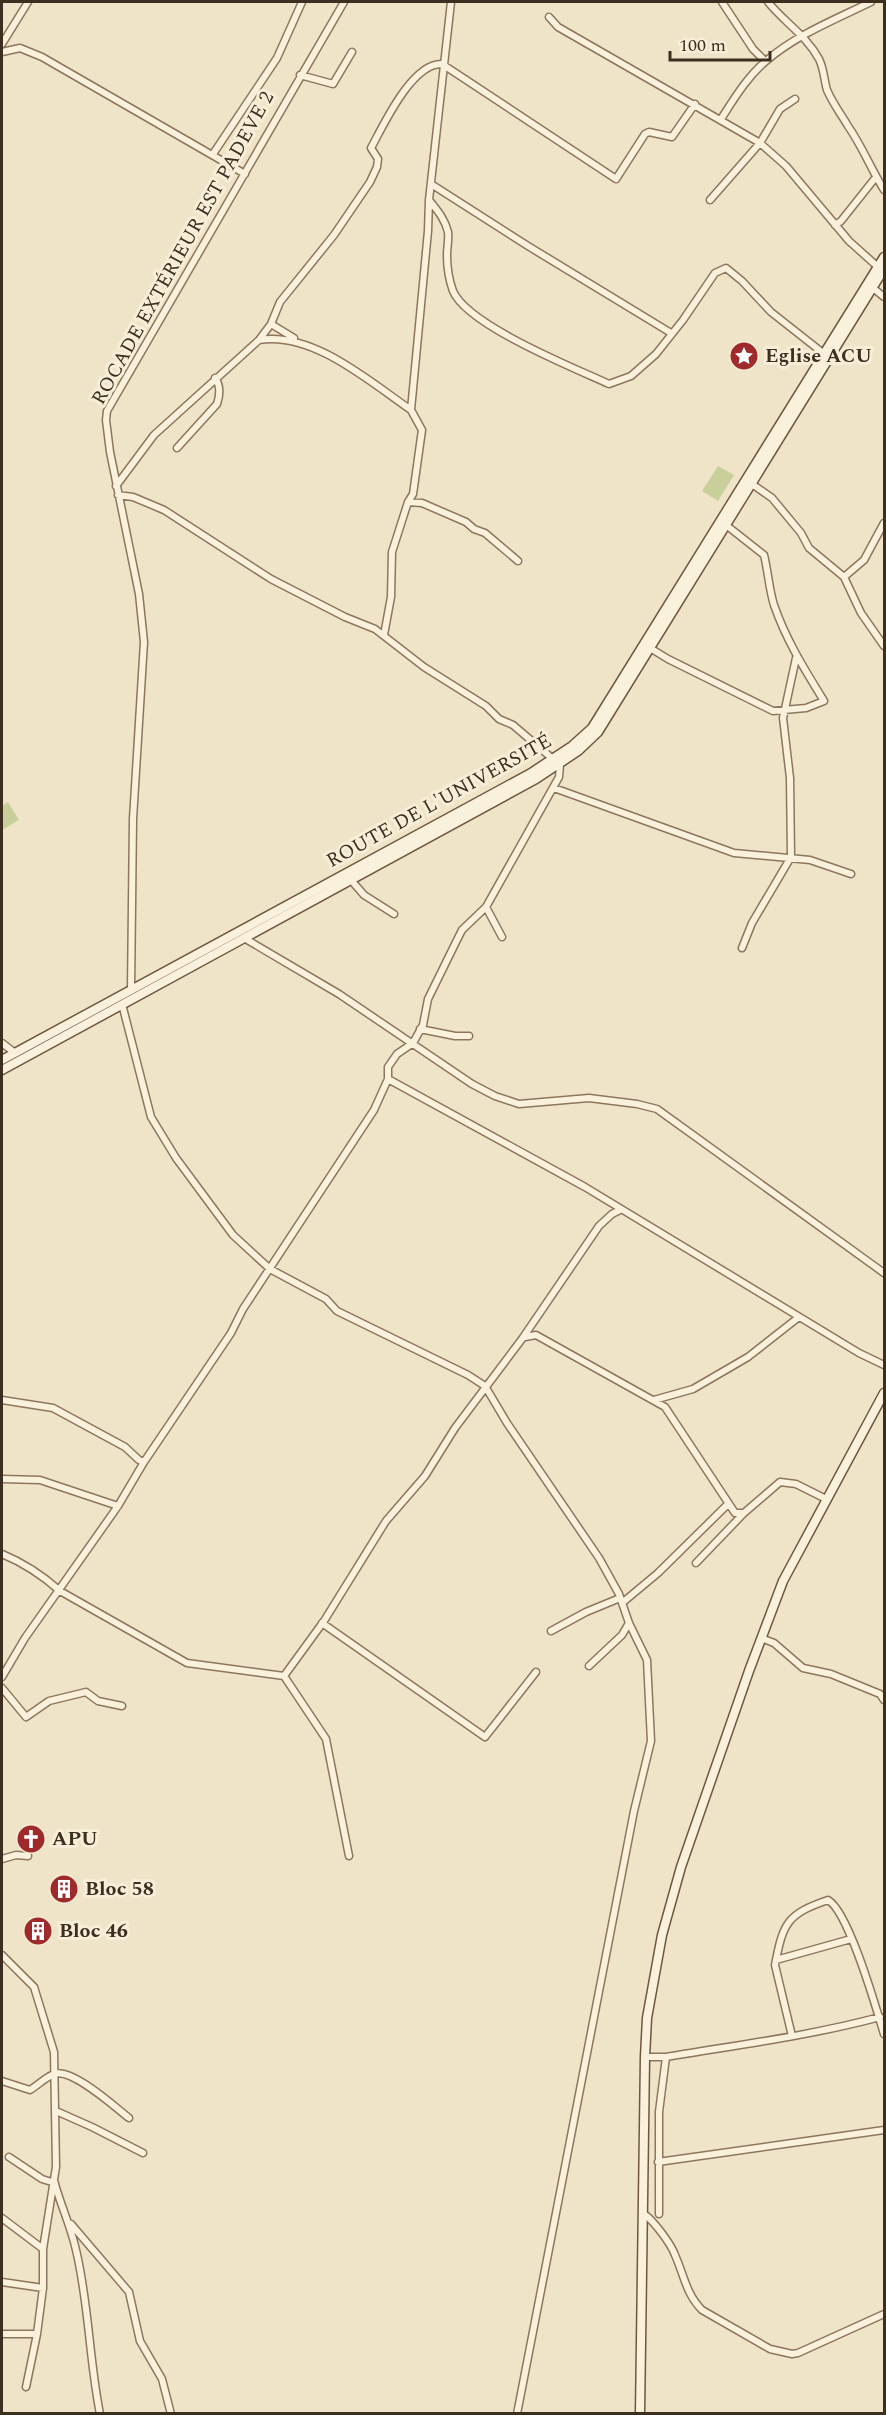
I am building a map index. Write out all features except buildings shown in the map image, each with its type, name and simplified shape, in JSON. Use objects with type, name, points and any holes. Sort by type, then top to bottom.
[{"type":"main road","name":"ROUTE DE L'UNIVERSITÉ","points":[[2,1060],[584,747],[598,732],[873,288],[885,257]]},
{"type":"main road","name":"ROUTE DE L'UNIVERSITÉ","points":[[557,762],[592,728],[823,353],[881,268]]},
{"type":"main road","name":"ROUTE DE L'UNIVERSITÉ","points":[[2,1071],[351,880],[497,794]]},
{"type":"main road","points":[[640,2414],[645,2057],[647,2018],[662,1935],[681,1867],[783,1581],[885,1393]]},
{"type":"street","points":[[2,44],[28,2]]},
{"type":"street","points":[[213,154],[277,58],[302,2]]},
{"type":"street","name":"ROCADE EXTÉRIEUR EST PADEVE 2","points":[[131,990],[133,819],[144,642],[139,594],[115,488],[107,433],[107,411],[344,2]]},
{"type":"street","points":[[411,410],[442,64],[450,2]]},
{"type":"street","points":[[722,2],[753,49],[765,61]]},
{"type":"street","points":[[768,2],[780,18],[804,36],[820,61],[827,90],[838,113],[849,126],[885,190]]},
{"type":"street","points":[[721,119],[739,90],[765,61],[804,36],[871,2]]},
{"type":"street","points":[[549,17],[558,27],[760,143],[786,166],[835,225],[881,268]]},
{"type":"street","points":[[2,52],[20,48],[42,57],[245,174]]},
{"type":"street","points":[[300,75],[333,84],[352,52]]},
{"type":"street","points":[[115,488],[154,435],[259,340],[272,324],[279,302],[334,234],[370,182],[378,159],[371,147],[391,110],[409,85],[426,68],[442,64],[616,179],[645,134],[649,132],[672,137],[695,104]]},
{"type":"street","points":[[710,200],[760,143],[780,109],[795,99]]},
{"type":"street","points":[[835,225],[841,221],[876,177]]},
{"type":"street","points":[[431,184],[671,333]]},
{"type":"street","points":[[429,200],[443,219],[448,234],[449,274],[458,300],[513,340],[609,384],[623,381],[637,372],[656,354],[683,320],[715,273],[726,268],[742,281],[771,312],[823,353]]},
{"type":"street","points":[[873,288],[885,297]]},
{"type":"street","points":[[272,324],[300,342],[339,362],[411,410],[422,430],[412,494],[392,552],[392,597],[384,635]]},
{"type":"street","points":[[259,340],[272,338],[300,342]]},
{"type":"street","points":[[177,448],[218,404],[219,383],[215,378]]},
{"type":"street","points":[[752,484],[772,498],[801,533],[809,548],[844,577],[861,613],[885,646]]},
{"type":"street","points":[[2,1677],[25,1638],[118,1506],[144,1462],[191,1395],[231,1333],[243,1309],[368,1119],[388,1079],[388,1067],[397,1054],[413,1042],[420,1029],[428,999],[454,944],[462,930],[486,907],[559,777],[557,762],[513,724],[499,719],[486,706],[424,667],[384,635],[271,579],[164,510],[133,497],[118,495]]},
{"type":"street","points":[[408,502],[422,503],[466,522],[474,529],[485,533],[518,561]]},
{"type":"street","points":[[844,577],[864,560],[885,523]]},
{"type":"street","points":[[650,648],[773,711],[806,708],[824,701],[797,657],[775,607],[764,555],[726,525]]},
{"type":"street","points":[[742,948],[752,923],[791,857],[790,778],[784,711],[797,657]]},
{"type":"street","points":[[554,788],[670,828],[717,849],[734,853],[810,860],[850,874]]},
{"type":"street","points":[[351,880],[364,895],[394,914]]},
{"type":"street","points":[[486,907],[502,937]]},
{"type":"street","points":[[244,938],[339,993],[472,1083],[495,1096],[519,1104],[589,1098],[657,1109],[885,1272]]},
{"type":"street","points":[[122,1004],[151,1117],[160,1135],[233,1234],[270,1269],[326,1299],[337,1311],[468,1375],[485,1386],[507,1423],[604,1565],[648,1666],[647,1691],[651,1741],[634,1811],[518,2414]]},
{"type":"street","points":[[420,1029],[455,1036],[469,1036]]},
{"type":"street","points":[[2,1043],[15,1053]]},
{"type":"street","points":[[388,1079],[585,1187],[859,1353],[885,1365]]},
{"type":"street","points":[[284,1676],[322,1623],[386,1521],[424,1476],[485,1386],[522,1339],[598,1226],[620,1210]]},
{"type":"street","points":[[654,1400],[693,1389],[730,1368],[748,1357],[799,1317]]},
{"type":"street","points":[[522,1339],[530,1335],[537,1335],[665,1407],[728,1504],[735,1513],[744,1513]]},
{"type":"street","points":[[2,1400],[53,1408],[125,1446],[144,1462]]},
{"type":"street","points":[[2,1479],[40,1480],[118,1506]]},
{"type":"street","points":[[696,1563],[744,1513],[780,1482],[796,1484],[826,1499]]},
{"type":"street","points":[[551,1631],[586,1612],[621,1601],[658,1573],[728,1504]]},
{"type":"street","points":[[2,1554],[26,1564],[60,1590],[187,1663],[284,1676],[326,1739],[349,1856]]},
{"type":"street","points":[[322,1623],[485,1737],[536,1672]]},
{"type":"street","points":[[589,1666],[622,1635],[629,1623]]},
{"type":"street","points":[[761,1638],[774,1643],[803,1668],[831,1674],[882,1693],[885,1700]]},
{"type":"street","points":[[2,1688],[26,1717],[49,1701],[86,1692],[98,1701],[122,1706]]},
{"type":"street","points":[[2,1859],[28,1856]]},
{"type":"street","points":[[792,2037],[775,1965],[776,1960],[785,1928],[793,1916],[808,1907],[828,1900],[835,1904],[842,1916],[884,2032]]},
{"type":"street","points":[[776,1960],[850,1939]]},
{"type":"street","points":[[2,1955],[34,1987],[51,2039],[54,2074],[55,2183],[43,2249],[43,2288],[37,2334],[26,2387]]},
{"type":"street","points":[[645,2057],[666,2056],[792,2037],[832,2030],[880,2017]]},
{"type":"street","points":[[659,2214],[660,2112],[666,2056]]},
{"type":"street","points":[[2,2081],[30,2091],[54,2074],[65,2073],[99,2094],[129,2118]]},
{"type":"street","points":[[56,2112],[143,2153]]},
{"type":"street","points":[[658,2162],[885,2130]]},
{"type":"street","points":[[9,2157],[42,2179],[55,2183]]},
{"type":"street","points":[[55,2183],[76,2250],[85,2294],[94,2387],[100,2414]]},
{"type":"street","points":[[644,2214],[652,2220],[674,2252],[693,2301],[702,2310],[770,2349],[798,2353],[885,2314]]},
{"type":"street","points":[[2,2218],[43,2249]]},
{"type":"street","points":[[68,2222],[129,2292],[140,2341],[162,2379],[171,2414]]},
{"type":"street","points":[[2,2282],[43,2288]]},
{"type":"street","points":[[2,2334],[37,2334]]},
{"type":"green space","points":[[718,466],[734,475],[718,501],[702,491]]},
{"type":"green space","points":[[8,802],[19,820],[2,830],[2,806]]},
{"type":"place","name":"Eglise ACU","points":[[744,356]]},
{"type":"place","name":"APU","points":[[31,1839]]},
{"type":"place","name":"Bloc 58","points":[[64,1889]]},
{"type":"place","name":"Bloc 46","points":[[38,1931]]}]
